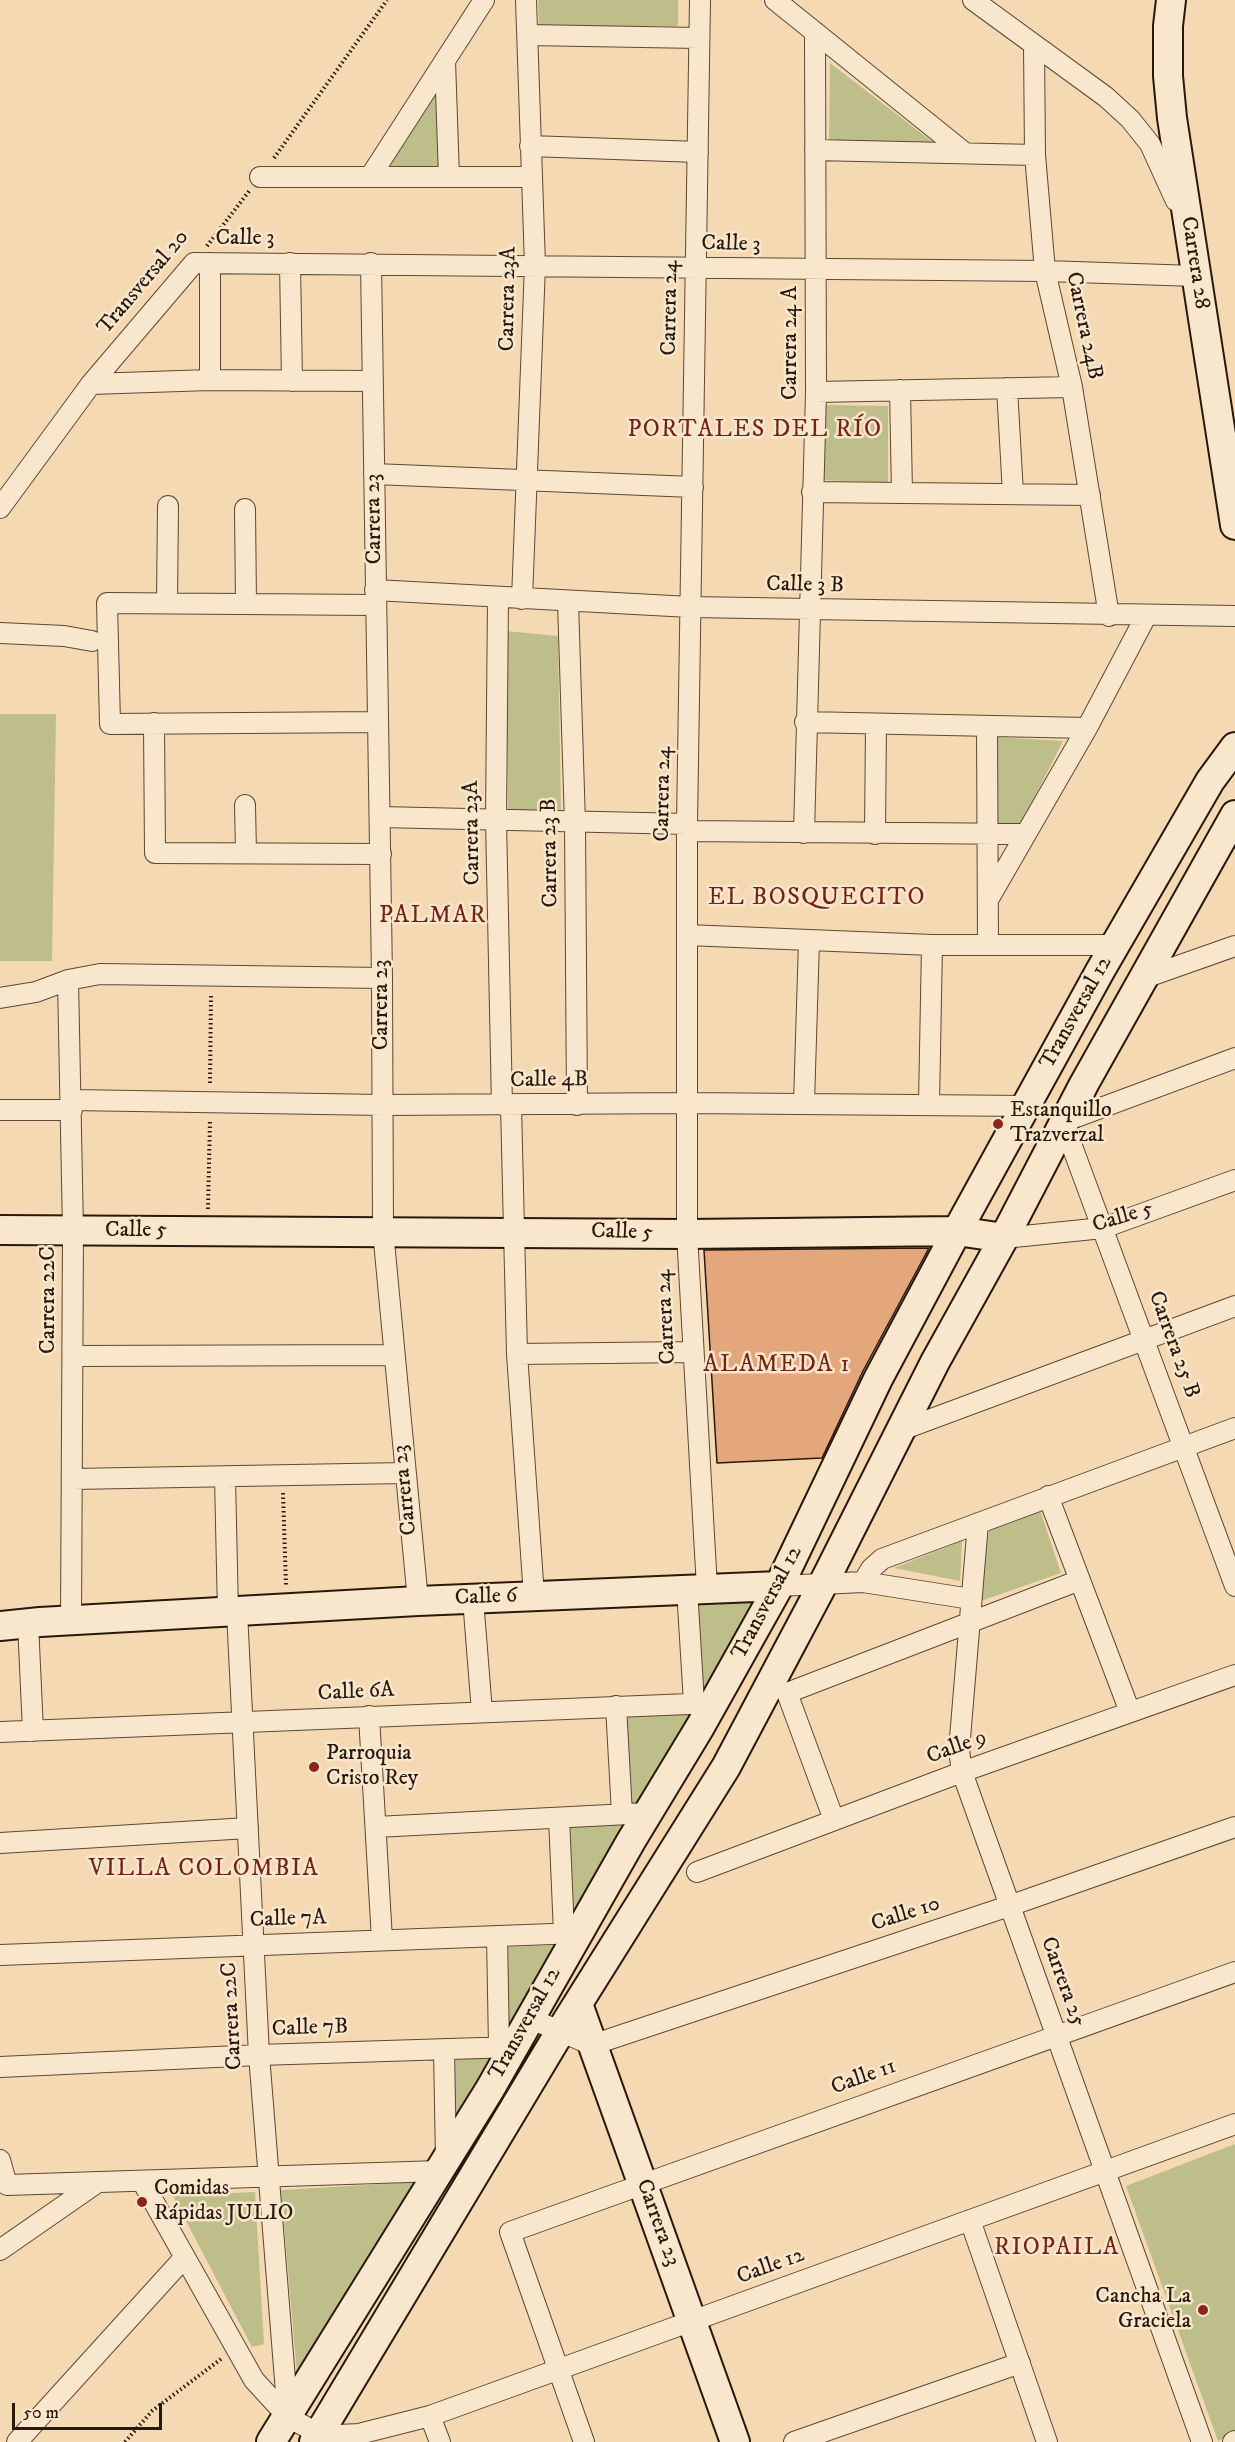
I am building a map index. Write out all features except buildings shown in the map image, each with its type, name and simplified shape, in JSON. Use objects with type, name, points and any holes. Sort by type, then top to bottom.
[{"type":"main road","name":"Carrera 28","points":[[1171,0],[1168,26],[1168,76],[1189,234],[1235,525]]},
{"type":"main road","name":"Transversal 12","points":[[271,2442],[443,2165],[506,2047],[529,2018],[635,1813],[780,1586],[878,1379],[957,1231],[1115,945],[1210,781],[1235,747]]},
{"type":"main road","name":"Transversal 12","points":[[323,2440],[560,2032],[726,1767],[823,1584],[899,1431],[1004,1238],[1063,1122],[1235,815]]},
{"type":"main road","name":"Calle 5","points":[[0,1230],[687,1234],[957,1231],[1004,1238]]},
{"type":"main road","name":"Calle 6","points":[[14,1625],[418,1601],[780,1586]]},
{"type":"main road","name":"Carrera 23","points":[[578,2004],[735,2442]]},
{"type":"street","points":[[370,177],[484,0]]},
{"type":"street","name":"Carrera 23A","points":[[522,599],[535,265],[526,0]]},
{"type":"street","name":"Carrera 24","points":[[700,0],[687,828],[687,1234],[697,1589],[704,1703]]},
{"type":"street","points":[[775,0],[965,153]]},
{"type":"street","points":[[974,0],[1106,97],[1137,127],[1150,144],[1166,174],[1189,234]]},
{"type":"street","name":"Carrera 24 A","points":[[804,833],[808,610],[816,392],[815,32]]},
{"type":"street","points":[[528,35],[699,38]]},
{"type":"street","name":"Carrera 24B","points":[[1034,45],[1035,155],[1045,270],[1072,387],[1109,616]]},
{"type":"street","points":[[445,61],[445,177]]},
{"type":"street","points":[[530,147],[698,152]]},
{"type":"street","points":[[815,150],[1035,155]]},
{"type":"street","points":[[260,177],[531,177]]},
{"type":"street","points":[[202,263],[210,380]]},
{"type":"street","name":"Calle 3","points":[[202,263],[535,265],[815,270],[1045,270],[1196,276]]},
{"type":"street","name":"Transversal 20","points":[[0,507],[91,384],[202,263]]},
{"type":"street","points":[[290,263],[292,381]]},
{"type":"street","name":"Carrera 23","points":[[371,264],[381,854],[383,1231],[404,1473],[418,1601]]},
{"type":"street","points":[[91,384],[210,380],[372,381]]},
{"type":"street","points":[[816,392],[1072,387]]},
{"type":"street","points":[[1008,388],[1013,494]]},
{"type":"street","points":[[900,390],[902,493]]},
{"type":"street","points":[[374,474],[693,487]]},
{"type":"street","points":[[812,492],[1090,495]]},
{"type":"street","points":[[167,603],[168,506]]},
{"type":"street","points":[[245,509],[246,604]]},
{"type":"street","name":"Calle 3 B","points":[[154,723],[110,724],[107,603],[246,604],[375,597],[498,597],[690,607],[1109,616],[1235,616]]},
{"type":"street","name":"Carrera 23A","points":[[498,597],[496,820],[506,1105],[517,1354],[534,1596]]},
{"type":"street","name":"Carrera 23 B","points":[[568,602],[575,823],[577,1105]]},
{"type":"street","points":[[988,900],[1087,728],[1146,616]]},
{"type":"street","points":[[0,633],[64,636],[92,641]]},
{"type":"street","points":[[378,722],[154,723],[155,853],[381,854]]},
{"type":"street","points":[[805,722],[1087,728]]},
{"type":"street","points":[[875,834],[876,723]]},
{"type":"street","points":[[987,726],[988,945]]},
{"type":"street","points":[[245,805],[246,853]]},
{"type":"street","points":[[380,817],[804,833],[1025,834]]},
{"type":"street","points":[[687,935],[932,945],[1115,945]]},
{"type":"street","points":[[804,1103],[809,941]]},
{"type":"street","points":[[930,1104],[932,945]]},
{"type":"street","points":[[1144,978],[1235,946]]},
{"type":"street","points":[[0,998],[36,992],[68,980],[100,974],[382,978]]},
{"type":"street","name":"Carrera 22C","points":[[68,980],[73,1231],[71,1620]]},
{"type":"street","points":[[1063,1122],[1235,1058]]},
{"type":"street","name":"Calle 4B","points":[[0,1110],[72,1105],[804,1103],[1026,1106]]},
{"type":"street","name":"Carrera 25 B","points":[[1063,1122],[1185,1446],[1230,1555],[1235,1586]]},
{"type":"street","name":"Calle 5","points":[[1004,1238],[1103,1228],[1235,1180]]},
{"type":"street","points":[[899,1431],[1235,1306]]},
{"type":"street","points":[[517,1354],[692,1352]]},
{"type":"street","points":[[73,1356],[394,1355]]},
{"type":"street","points":[[863,1582],[871,1569],[882,1559],[1235,1428]]},
{"type":"street","points":[[73,1479],[404,1473]]},
{"type":"street","name":"Carrera 22C","points":[[225,1478],[242,1722],[259,2055],[288,2417]]},
{"type":"street","points":[[1048,1496],[1130,1712]]},
{"type":"street","name":"Carrera 25","points":[[978,1523],[959,1750],[962,1772],[1202,2442]]},
{"type":"street","points":[[834,1820],[787,1693],[1080,1580]]},
{"type":"street","name":"Calle 6","points":[[780,1586],[863,1582],[971,1599]]},
{"type":"street","points":[[473,1599],[482,1712]]},
{"type":"street","points":[[14,1625],[33,1731]]},
{"type":"street","name":"Calle 9","points":[[697,1872],[962,1772],[1235,1675]]},
{"type":"street","name":"Calle 6A","points":[[0,1732],[704,1703]]},
{"type":"street","points":[[376,1827],[635,1813],[616,1706]]},
{"type":"street","points":[[369,1716],[382,1940]]},
{"type":"street","points":[[559,1818],[571,1933]]},
{"type":"street","name":"Calle 10","points":[[592,2045],[1009,1906],[1235,1827]]},
{"type":"street","points":[[0,1843],[248,1828]]},
{"type":"street","name":"Calle 7A","points":[[0,1955],[571,1933]]},
{"type":"street","points":[[497,1936],[506,2047]]},
{"type":"street","name":"Calle 11","points":[[558,2368],[510,2232],[1235,1972]]},
{"type":"street","points":[[529,2018],[592,2045]]},
{"type":"street","name":"Calle 7B","points":[[0,2067],[506,2047]]},
{"type":"street","points":[[2,2171],[98,2182],[268,2177],[443,2165],[444,2049]]},
{"type":"street","name":"Calle 12","points":[[323,2440],[359,2434],[430,2415],[1235,2124]]},
{"type":"street","points":[[142,2181],[254,2380],[288,2417],[323,2440]]},
{"type":"street","points":[[0,2250],[98,2182]]},
{"type":"street","points":[[970,2220],[1047,2442]]},
{"type":"street","points":[[17,2442],[184,2258]]},
{"type":"street","points":[[794,2442],[1020,2364]]},
{"type":"street","points":[[558,2368],[584,2442]]},
{"type":"street","points":[[430,2415],[440,2442]]},
{"type":"path","name":"Transversal 20","points":[[202,263],[260,177],[387,0]]},
{"type":"path","points":[[282,1476],[287,1609]]},
{"type":"path","points":[[124,2442],[134,2428],[153,2411],[235,2349]]},
{"type":"green space","points":[[538,0],[678,0],[678,26],[539,26]]},
{"type":"green space","points":[[830,63],[934,143],[829,143]]},
{"type":"green space","points":[[435,92],[440,170],[384,172]]},
{"type":"green space","points":[[825,405],[888,406],[888,483],[823,480]]},
{"type":"green space","points":[[506,631],[558,636],[561,811],[508,812]]},
{"type":"green space","points":[[0,714],[56,714],[52,961],[0,961]]},
{"type":"green space","points":[[994,737],[1063,741],[1020,826],[995,826]]},
{"type":"green space","points":[[1040,1510],[1061,1573],[981,1601],[989,1528]]},
{"type":"green space","points":[[962,1541],[960,1581],[894,1568]]},
{"type":"green space","points":[[761,1594],[703,1696],[694,1598]]},
{"type":"green space","points":[[691,1713],[643,1803],[630,1805],[627,1717]]},
{"type":"green space","points":[[631,1822],[570,1925],[568,1825]]},
{"type":"green space","points":[[558,1945],[509,2034],[507,1947]]},
{"type":"green space","points":[[499,2056],[455,2129],[452,2058]]},
{"type":"green space","name":"Cancha La Graciela","points":[[1235,2144],[1235,2434],[1218,2441],[1126,2186]]},
{"type":"green space","points":[[417,2182],[297,2374],[281,2190]]},
{"type":"green space","points":[[255,2192],[264,2344],[252,2347],[173,2196]]},
{"type":"place","name":"Estanquillo Trazverzal","points":[[998,1124]]},
{"type":"place","name":"Parroquia Cristo Rey","points":[[314,1767]]},
{"type":"place","name":"Comidas Rápidas JULIO","points":[[142,2202]]},
{"type":"place","name":"Cancha La Graciela","points":[[1203,2310]]},
{"type":"district","name":"PORTALES DEL RÍO","points":[[755,431]]},
{"type":"district","name":"EL BOSQUECITO","points":[[817,899]]},
{"type":"district","name":"PALMAR","points":[[433,917]]},
{"type":"district","name":"ALAMEDA 1","points":[[777,1366]]},
{"type":"district","name":"VILLA COLOMBIA","points":[[204,1870]]},
{"type":"district","name":"RIOPAILA","points":[[1057,2249]]}]
